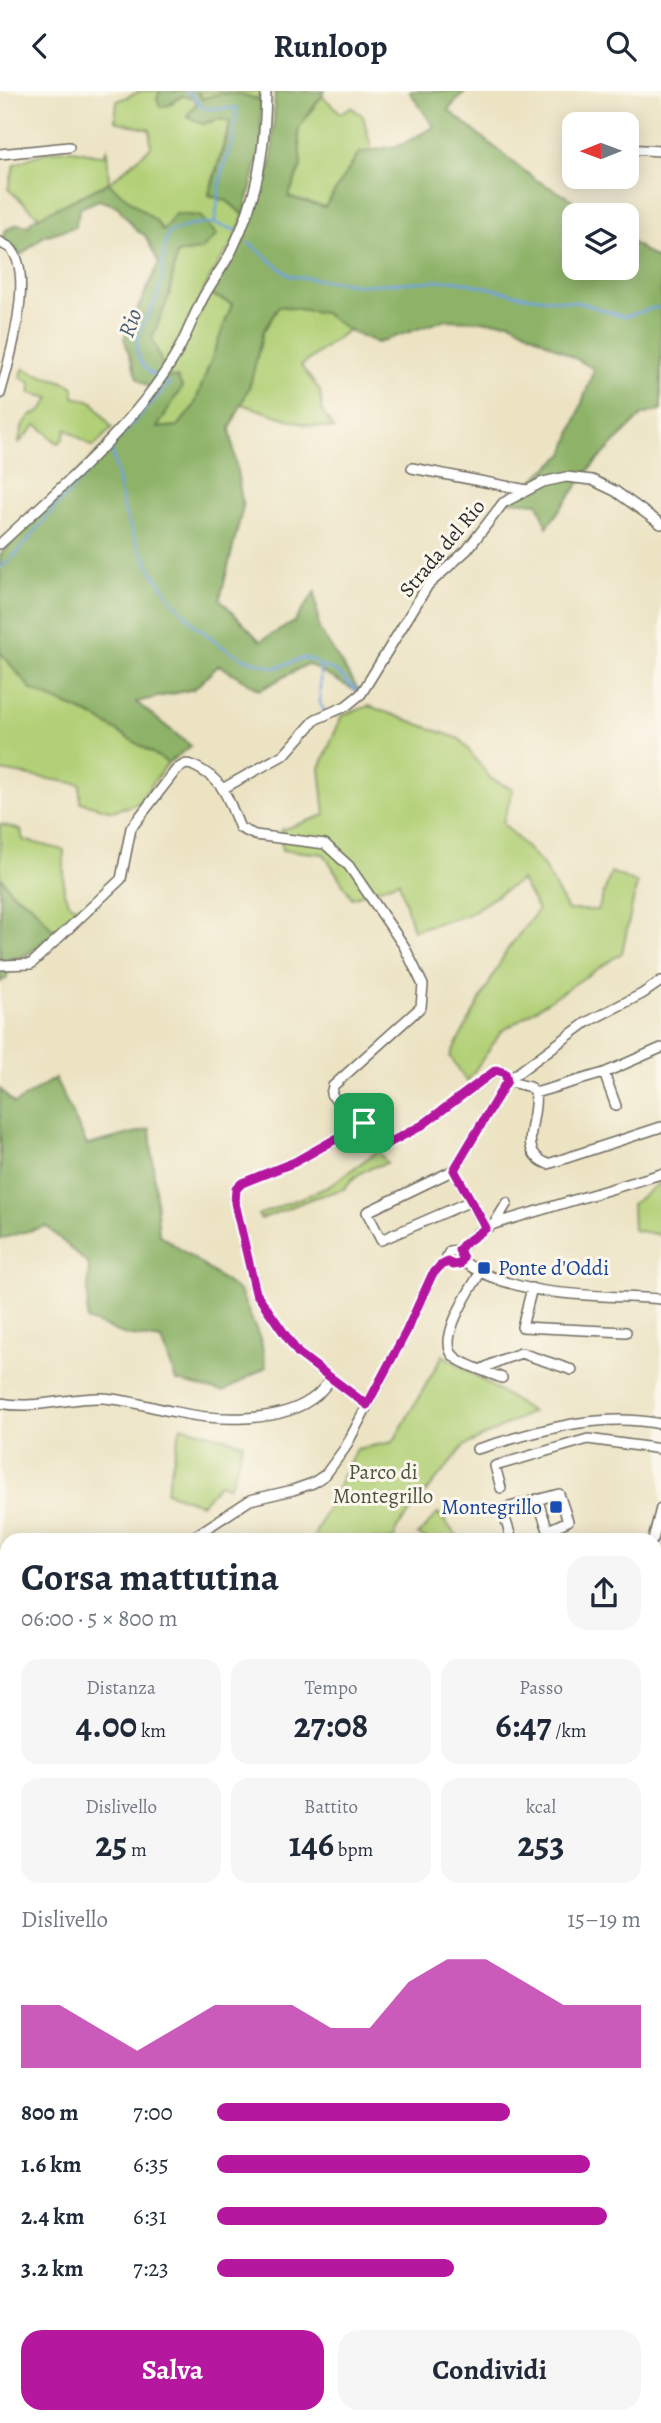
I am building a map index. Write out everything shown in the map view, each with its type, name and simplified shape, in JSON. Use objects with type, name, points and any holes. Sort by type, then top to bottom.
[{"type":"street","points":[[0,544],[81,468],[143,402],[174,358],[204,296],[232,251],[258,179],[266,137],[266,91]]},
{"type":"street","points":[[0,154],[69,147]]},
{"type":"street","points":[[639,150],[661,151]]},
{"type":"street","points":[[0,242],[10,247],[17,260],[20,289],[14,347],[0,394]]},
{"type":"street","points":[[412,468],[527,490]]},
{"type":"street","name":"Strada del Rio","points":[[224,788],[285,754],[316,719],[346,706],[361,694],[428,585],[467,550],[503,503],[543,482],[566,477],[592,480],[615,491],[661,524]]},
{"type":"street","points":[[0,965],[32,964],[121,879],[131,828],[176,770],[185,764],[191,764],[204,769],[224,788],[240,828],[254,835],[325,844],[349,866],[404,946],[423,985],[421,1007],[333,1086],[331,1094],[334,1100],[354,1111],[377,1143],[385,1145],[421,1126],[496,1070],[505,1073],[506,1084]]},
{"type":"street","points":[[471,1201],[381,1240],[367,1212],[454,1170],[506,1084],[587,1022],[642,994],[661,981]]},
{"type":"street","points":[[535,1093],[604,1073],[661,1048]]},
{"type":"street","points":[[604,1073],[616,1106]]},
{"type":"street","points":[[506,1084],[530,1087],[535,1093],[530,1144],[537,1160],[548,1164],[661,1127]]},
{"type":"street","points":[[364,1123],[295,1162],[242,1183],[236,1189],[235,1203],[256,1293],[298,1353],[367,1405]]},
{"type":"street","points":[[454,1170],[471,1201],[490,1226]]},
{"type":"street","points":[[459,1250],[471,1238],[490,1226],[661,1174]]},
{"type":"street","points":[[490,1226],[507,1203]]},
{"type":"street","points":[[448,1262],[448,1253],[453,1249],[459,1250],[463,1255],[462,1261]]},
{"type":"street","points":[[448,1262],[453,1265],[462,1261]]},
{"type":"street","points":[[462,1261],[480,1273],[555,1293],[661,1299]]},
{"type":"street","points":[[200,1533],[250,1500],[293,1490],[313,1483],[326,1474],[345,1448],[406,1332],[432,1275],[448,1262]]},
{"type":"street","points":[[480,1273],[452,1324],[448,1345],[455,1358],[502,1378]]},
{"type":"street","points":[[532,1287],[522,1327],[626,1332]]},
{"type":"street","points":[[482,1369],[521,1353],[572,1370]]},
{"type":"street","points":[[0,1403],[35,1405],[104,1398],[181,1413],[238,1418],[272,1414],[295,1407],[316,1396],[332,1378]]},
{"type":"street","points":[[477,1449],[593,1419],[638,1419],[661,1424]]},
{"type":"street","points":[[501,1488],[495,1466],[588,1439],[661,1449]]},
{"type":"street","points":[[510,1533],[502,1510],[537,1499]]},
{"type":"street","points":[[655,1533],[661,1508]]},
{"type":"green space","points":[[141,91],[160,91],[157,99],[169,105],[182,96],[193,98],[197,102],[187,116],[202,124],[221,119],[230,122],[209,194],[227,201],[244,215],[232,245],[218,263],[164,368],[152,338],[169,296],[177,252],[188,253],[108,183],[39,217],[8,189],[15,164],[63,150],[104,155],[107,149],[109,183],[151,147],[150,130],[115,121],[117,101]]},
{"type":"green space","points":[[160,91],[197,91],[202,99],[231,94],[260,100],[262,142],[244,215],[227,201],[209,195],[230,122],[221,119],[202,124],[187,116],[197,103],[193,98],[182,96],[169,105],[160,107],[157,99]]},
{"type":"green space","points":[[198,91],[261,91],[260,100],[231,94],[202,99]]},
{"type":"green space","points":[[325,91],[298,129],[301,166],[288,197],[325,207],[359,153],[401,145],[434,127],[409,91],[466,91],[448,110],[536,180],[577,203],[562,203],[562,280],[639,280],[639,247],[661,262],[661,410],[642,415],[592,466],[547,527],[538,503],[508,501],[564,454],[594,369],[510,322],[444,320],[377,343],[348,330],[324,313],[279,306],[263,332],[250,385],[230,429],[243,507],[220,599],[260,641],[294,622],[315,592],[319,629],[361,694],[307,664],[260,690],[219,665],[194,689],[136,702],[191,746],[168,763],[93,716],[32,690],[0,652],[0,555],[167,378],[177,377],[182,387],[157,428],[178,426],[194,406],[232,304],[210,294],[242,244],[272,161],[275,92]]},
{"type":"green space","points":[[322,96],[341,113],[351,107],[363,116],[372,151],[359,153],[325,208],[288,197],[301,166],[298,129]]},
{"type":"green space","points":[[108,183],[156,221],[163,231],[175,214],[200,216],[217,235],[201,250],[177,253],[169,296],[152,338],[164,368],[150,388],[137,378],[124,338],[159,263],[145,235],[137,231],[117,206],[99,200],[80,208],[75,227],[44,236],[21,255],[12,245],[1,239],[6,230],[17,224],[29,226],[32,220]]},
{"type":"green space","points":[[210,294],[232,304],[194,406],[178,426],[156,428],[182,387],[177,378],[167,378]]},
{"type":"green space","points":[[279,306],[324,313],[348,330],[301,366],[320,391],[322,411],[334,429],[303,424],[241,404],[250,385],[263,332]]},
{"type":"green space","points":[[24,368],[74,387],[74,397],[93,402],[112,428],[93,447],[66,429],[59,443],[36,425],[18,444],[23,425],[31,415],[42,409],[50,398],[30,393],[31,383],[20,377]]},
{"type":"green space","points":[[0,652],[32,690],[93,716],[168,763],[137,804],[112,811],[80,802],[80,784],[0,771]]},
{"type":"green space","points":[[369,706],[460,739],[491,779],[513,789],[503,823],[543,865],[568,910],[598,910],[611,872],[637,883],[622,953],[501,1032],[467,1082],[450,1056],[507,950],[538,910],[521,880],[467,915],[413,930],[399,881],[352,898],[324,854],[282,850],[281,830],[325,815],[320,768],[342,715]]},
{"type":"green space","points":[[0,824],[21,830],[23,840],[64,850],[64,893],[71,905],[83,909],[55,932],[32,905],[12,892],[0,876]]},
{"type":"green space","points":[[0,876],[13,894],[32,905],[55,932],[28,954],[10,960],[7,978],[0,982]]},
{"type":"green space","points":[[55,1078],[87,1145],[150,1129],[159,1234],[240,1292],[261,1341],[266,1367],[223,1392],[176,1381],[162,1340],[126,1335],[87,1320],[89,1265],[46,1226],[0,1239],[0,1089],[14,1104]]},
{"type":"green space","points":[[378,1151],[387,1163],[362,1172],[344,1189],[261,1219],[258,1215],[328,1187]]},
{"type":"green space","points":[[661,1182],[661,1235],[633,1230],[632,1204]]},
{"type":"green space","name":"Parco di Montegrillo","points":[[443,1355],[532,1412],[464,1446],[397,1528],[396,1533],[315,1533],[356,1449],[393,1442]]},
{"type":"green space","points":[[181,1426],[243,1443],[228,1487],[219,1484],[201,1504],[166,1492]]},
{"type":"green space","points":[[438,1513],[454,1533],[420,1533]]},
{"type":"waterway","name":"Rio","points":[[0,568],[169,384],[147,370],[140,360],[137,340],[159,291],[168,233],[194,224],[215,223],[222,171],[233,140],[237,108],[205,109],[187,91]]},
{"type":"waterway","points":[[216,224],[236,230]]},
{"type":"waterway","points":[[249,243],[290,276],[364,285],[454,280],[524,296],[582,303],[624,317],[661,308]]},
{"type":"waterway","points":[[112,449],[123,507],[133,535],[152,571],[172,600],[196,626],[223,647],[243,658],[275,668],[304,658],[313,660],[320,666],[334,670],[357,691]]},
{"type":"waterway","points":[[320,666],[320,703],[325,712]]},
{"type":"place","name":"Ponte d'Oddi","points":[[484,1268]]},
{"type":"place","name":"Montegrillo","points":[[556,1507]]},
{"type":"route","points":[[496,1070],[505,1073],[507,1081],[504,1087],[454,1170],[486,1228],[459,1250],[463,1255],[460,1264],[453,1265],[448,1262],[432,1275],[406,1332],[367,1405],[298,1353],[256,1293],[235,1203],[236,1189],[242,1183],[295,1162],[364,1123],[377,1143],[385,1145],[421,1126],[496,1070]]}]
